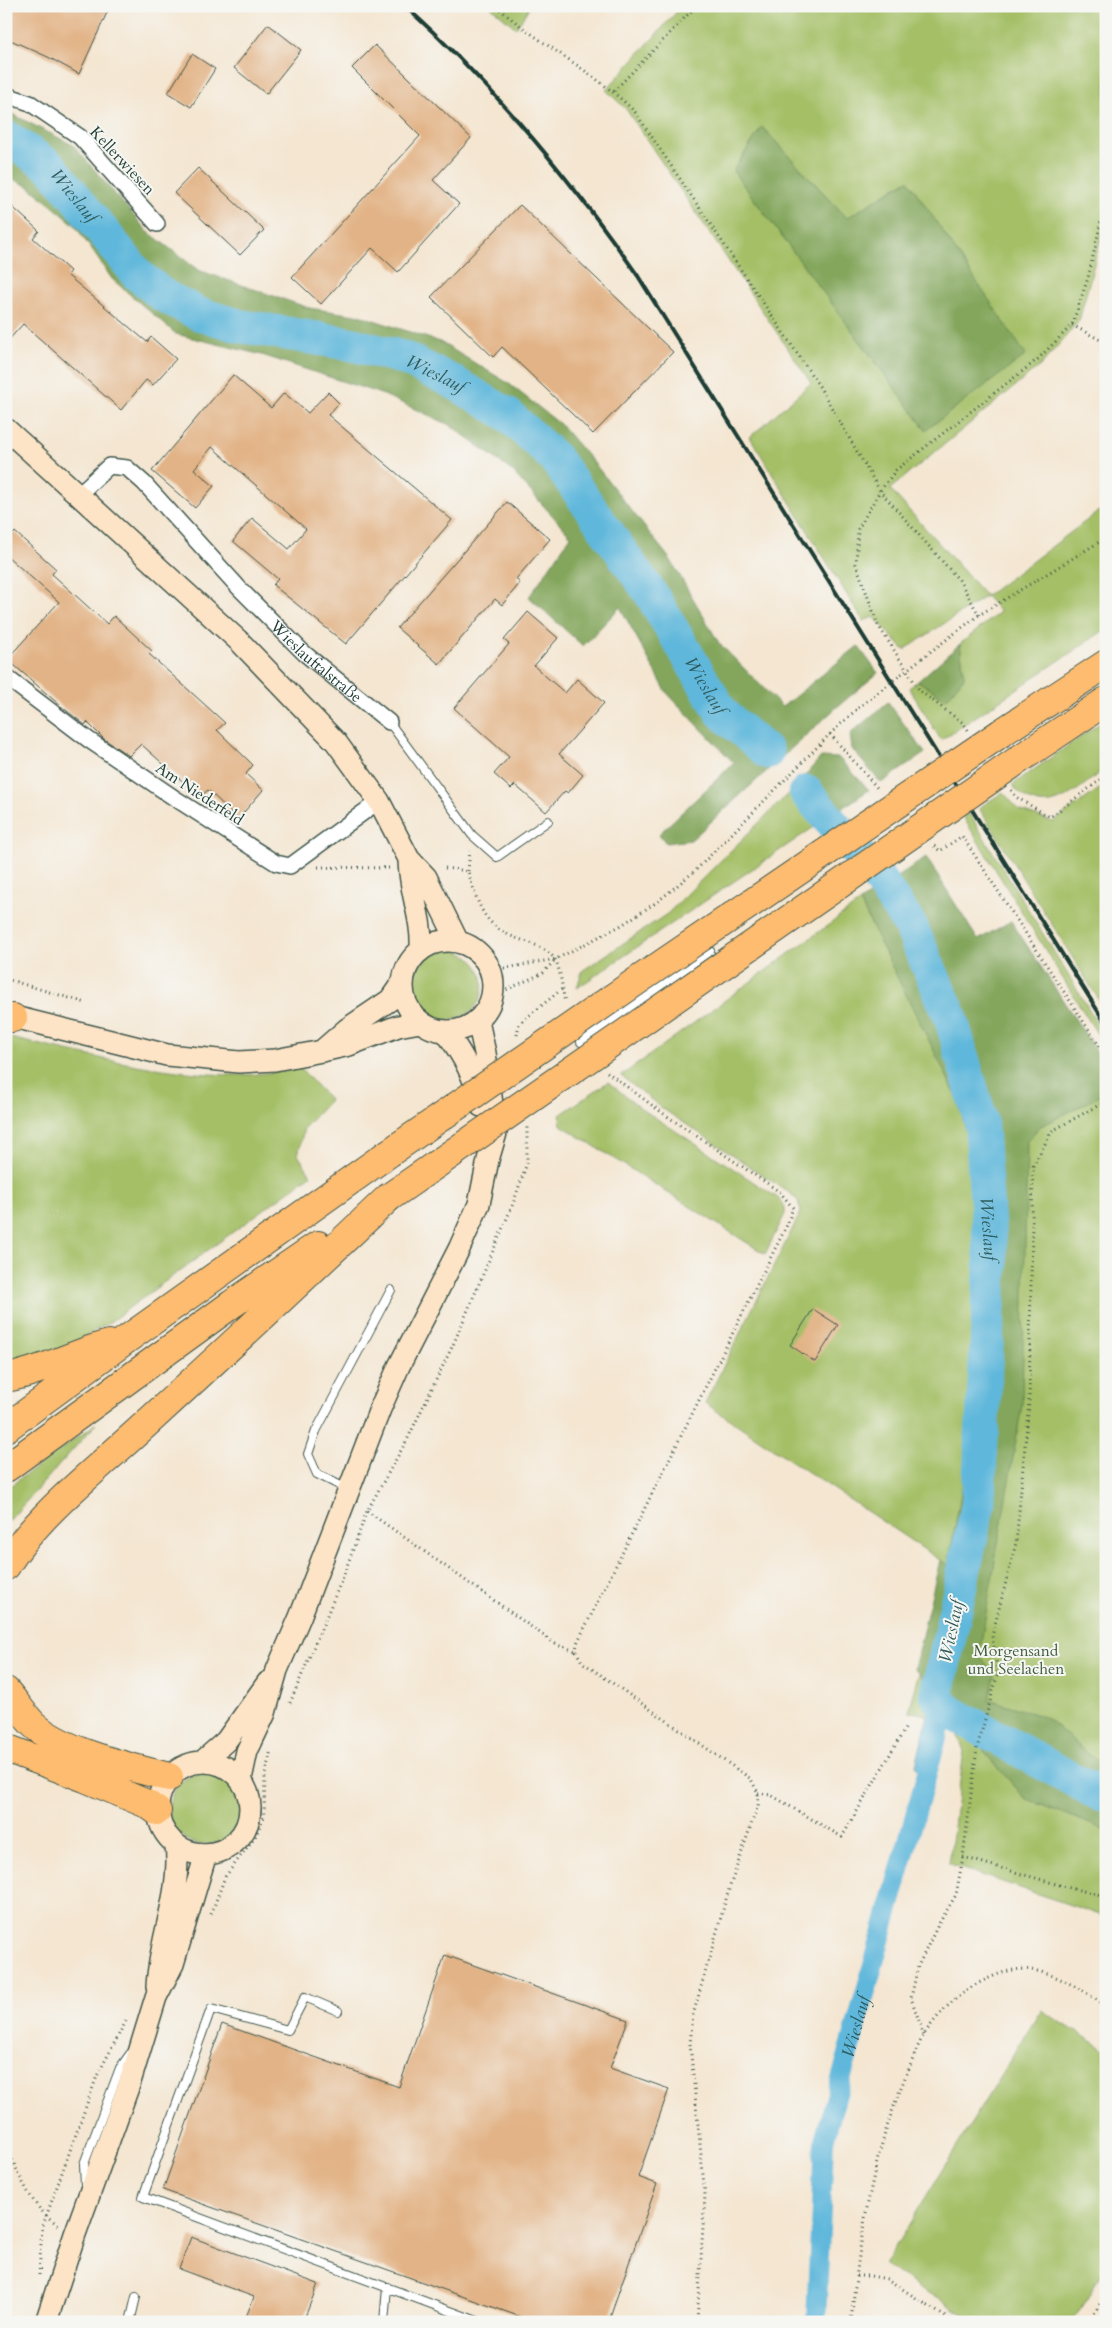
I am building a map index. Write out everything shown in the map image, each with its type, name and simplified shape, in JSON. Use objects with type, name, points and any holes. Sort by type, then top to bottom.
[{"type":"highway","points":[[6,1428],[127,1339],[637,981],[1001,733],[1106,664]]},
{"type":"highway","points":[[6,1468],[232,1304],[1106,701]]},
{"type":"highway","points":[[6,1566],[15,1551],[59,1504],[255,1324],[388,1198]]},
{"type":"highway","points":[[6,1378],[24,1375],[89,1349],[127,1339]]},
{"type":"highway","points":[[6,1691],[34,1725],[71,1748],[126,1766],[169,1777]]},
{"type":"highway","points":[[6,1748],[85,1778],[147,1804],[158,1811]]},
{"type":"main road","points":[[6,428],[240,642],[336,742],[380,801],[409,859],[426,877],[458,942]]},
{"type":"main road","points":[[409,859],[409,881],[422,933],[421,950]]},
{"type":"main road","points":[[322,1050],[347,1029],[390,1000],[402,983],[408,964],[421,950],[431,944],[444,941],[458,942],[472,947],[484,958],[489,967],[493,980],[493,996],[488,1008],[478,1021],[461,1030],[446,1032],[430,1028],[420,1022],[409,1010],[403,994],[402,983]]},
{"type":"main road","points":[[9,1017],[167,1055],[202,1060],[239,1062],[274,1060],[349,1045],[398,1026],[420,1022]]},
{"type":"main road","points":[[241,1779],[247,1752],[264,1713],[278,1670],[399,1366],[459,1248],[479,1204],[488,1160],[496,1134],[485,1053],[478,1021]]},
{"type":"main road","points":[[446,1032],[465,1057],[478,1094],[488,1160]]},
{"type":"main road","points":[[204,1761],[226,1741],[278,1670]]},
{"type":"main road","points":[[204,1761],[218,1763],[230,1769],[241,1779],[248,1792],[249,1820],[243,1833],[233,1844],[220,1851],[196,1854],[176,1845],[163,1830],[158,1811],[158,1798],[169,1777],[191,1763],[204,1761]]},
{"type":"main road","points":[[156,1997],[158,1961],[169,1917],[178,1866],[176,1845]]},
{"type":"main road","points":[[46,2322],[75,2234],[130,2082],[156,1997],[173,1964],[206,1854]]},
{"type":"street","name":"Kellerwiesen","points":[[6,95],[30,103],[80,137],[157,224]]},
{"type":"street","name":"Wieslauftalstraße","points":[[79,494],[109,466],[127,468],[144,483],[240,589],[304,653],[388,722]]},
{"type":"street","name":"Am Niederfeld","points":[[6,677],[89,740],[173,797],[276,863],[290,866]]},
{"type":"street","points":[[290,866],[380,801]]},
{"type":"lane","name":"Wieslauftalstraße","points":[[388,722],[472,836],[497,857],[548,821]]},
{"type":"lane","points":[[580,1042],[710,951]]},
{"type":"lane","points":[[349,1489],[317,1474],[308,1454],[316,1431],[391,1290]]},
{"type":"lane","points":[[338,2011],[305,1997],[288,2030],[211,2009],[143,2197],[480,2322]]},
{"type":"lane","points":[[384,2322],[387,2287]]},
{"type":"lane","points":[[130,2322],[136,2297]]},
{"type":"path","points":[[496,6],[522,29],[614,91],[635,112],[819,386],[880,491],[959,580],[979,615]]},
{"type":"path","points":[[614,91],[696,6]]},
{"type":"path","points":[[973,738],[963,723],[920,691],[878,625],[856,564],[858,529],[880,491],[896,470],[1038,359],[1072,324],[1088,278],[1106,200]]},
{"type":"path","points":[[1072,324],[1106,342]]},
{"type":"path","points":[[489,967],[506,968],[556,959],[620,926],[657,902],[696,870],[858,708],[979,615],[1106,538]]},
{"type":"path","points":[[830,734],[880,792]]},
{"type":"path","points":[[1005,782],[1016,797],[1050,817],[1106,776]]},
{"type":"path","points":[[928,843],[940,851],[962,836],[1106,1056]]},
{"type":"path","points":[[290,866],[389,868]]},
{"type":"path","points":[[445,868],[468,871],[479,906],[488,922],[503,934],[538,944],[556,959],[567,1010]]},
{"type":"path","points":[[493,996],[543,973],[556,959]]},
{"type":"path","points":[[6,979],[86,1003]]},
{"type":"path","points":[[516,1040],[519,1024],[562,989]]},
{"type":"path","points":[[580,1042],[607,1072],[664,1114],[780,1192],[793,1208],[787,1225],[577,1643],[576,1651],[582,1662],[751,1779],[758,1792],[758,1804],[729,1889],[692,2025],[690,2052],[704,2195],[697,2322]]},
{"type":"path","points":[[924,2034],[911,1998],[918,1966],[938,1925],[956,1895],[963,1857],[977,1748],[998,1673],[992,1636],[1016,1543],[1030,1402],[1033,1166],[1052,1131],[1106,1101]]},
{"type":"path","points":[[289,1704],[343,1577],[367,1511],[408,1438],[453,1344],[513,1204],[527,1163],[529,1134],[527,1126]]},
{"type":"path","points":[[367,1511],[557,1645],[576,1651]]},
{"type":"path","points":[[758,1792],[771,1795],[842,1837],[906,1727]]},
{"type":"path","points":[[209,1918],[225,1877],[255,1837],[264,1817],[265,1775],[274,1741]]},
{"type":"path","points":[[963,1857],[1070,1888],[1106,1896]]},
{"type":"path","points":[[851,2322],[856,2276],[875,2171],[895,2101],[924,2034],[946,2008],[974,1985],[1003,1972],[1030,1970],[1058,1978],[1106,2006]]},
{"type":"path","points":[[6,2146],[30,2197],[46,2217],[75,2234]]},
{"type":"path","points":[[856,2276],[887,2279],[953,2322]]},
{"type":"path","points":[[1089,2322],[1106,2294]]},
{"type":"green space","points":[[490,6],[530,6],[516,28]]},
{"type":"green space","points":[[682,6],[1106,6],[1106,219],[1079,321],[1041,365],[890,489],[986,596],[904,650],[874,617],[863,621],[750,437],[811,383],[626,109],[606,90]],"holes":[[[762,127],[847,218],[908,180],[927,430],[733,171]]]},
{"type":"green space","points":[[6,111],[73,145],[147,231],[198,270],[309,308],[362,316],[440,342],[508,383],[560,424],[594,463],[670,559],[719,643],[782,707],[858,646],[878,673],[837,707],[691,840],[666,843],[659,834],[734,763],[667,693],[620,607],[583,646],[529,597],[571,536],[512,471],[450,425],[384,395],[262,355],[176,334],[112,279],[74,224],[28,186],[6,176]]},
{"type":"green space","points":[[762,127],[847,218],[908,180],[1026,355],[926,430],[733,171]]},
{"type":"green space","points":[[1106,506],[1106,629],[941,740],[909,688],[918,681],[946,699],[964,677],[960,644],[1000,612],[986,596]]},
{"type":"green space","points":[[960,644],[964,677],[946,699],[918,681]]},
{"type":"green space","points":[[888,702],[925,753],[881,783],[852,749],[850,734]]},
{"type":"green space","points":[[1106,719],[1106,768],[1083,786],[1060,800],[1048,803],[1037,802],[1024,797],[1012,785]]},
{"type":"green space","points":[[821,757],[839,758],[869,790],[823,821],[795,787]]},
{"type":"green space","points":[[1106,784],[1106,1011],[979,808],[1003,792],[1019,810],[1053,822]]},
{"type":"green space","points":[[795,787],[823,821],[577,988],[582,971],[667,914]]},
{"type":"green space","points":[[969,813],[1106,1037],[1106,1048],[968,825],[963,816]]},
{"type":"green space","points":[[926,857],[978,940],[1011,921],[1106,1066],[1106,1093],[1039,1127],[1027,1141],[1022,1405],[979,1654],[995,1676],[989,1699],[1047,1718],[1090,1756],[1106,1762],[1106,1830],[1026,1799],[984,1752],[987,1723],[962,1713],[914,1669],[940,1560],[948,1565],[962,1489],[980,1297],[974,1159],[956,1095],[860,902]]},
{"type":"green space","name":"Morgensand und Seelachen","points":[[860,902],[957,1095],[974,1157],[1106,1064],[1106,1917],[949,1864],[964,1751],[952,1722],[909,1711],[934,1622],[943,1562],[705,1403],[801,1212],[798,1201],[790,1193],[663,1109],[621,1076]]},
{"type":"green space","points":[[448,950],[467,956],[477,966],[483,985],[477,1004],[467,1014],[448,1020],[429,1014],[419,1004],[413,985],[419,966],[429,956]]},
{"type":"green space","points":[[6,1037],[122,1062],[181,1071],[247,1075],[300,1068],[330,1100],[304,1128],[298,1155],[311,1175],[107,1324],[57,1352],[6,1365]]},
{"type":"green space","points":[[608,1082],[642,1109],[778,1198],[785,1207],[785,1214],[765,1254],[561,1125],[560,1115]]},
{"type":"green space","points":[[96,1424],[6,1524],[6,1489]]},
{"type":"green space","points":[[205,1773],[225,1779],[235,1789],[241,1809],[235,1829],[225,1839],[205,1845],[185,1839],[175,1829],[169,1809],[175,1789],[185,1779]]},
{"type":"green space","points":[[1041,2010],[1106,2050],[1106,2267],[1072,2322],[976,2322],[884,2265]]},
{"type":"water","points":[[937,1692],[940,1696],[920,1764],[926,1778],[923,1780],[916,1766],[933,1693]]},
{"type":"building","points":[[6,6],[110,6],[79,74],[48,57],[6,38]]},
{"type":"building","points":[[268,24],[301,50],[266,94],[234,68]]},
{"type":"building","points":[[375,45],[471,138],[433,180],[459,204],[398,272],[372,248],[321,304],[292,277],[420,136],[352,68]]},
{"type":"building","points":[[192,54],[215,69],[191,107],[168,93]]},
{"type":"building","points":[[198,168],[264,230],[240,255],[174,193]]},
{"type":"building","points":[[6,201],[39,231],[33,238],[70,271],[67,275],[147,342],[151,337],[176,359],[153,385],[146,380],[121,410],[23,324],[6,343]]},
{"type":"building","points":[[520,205],[673,352],[593,434],[502,347],[493,357],[431,297]]},
{"type":"building","points":[[233,375],[271,408],[284,393],[308,413],[328,392],[339,403],[328,415],[452,520],[346,644],[273,585],[278,579],[233,541],[252,518],[289,549],[306,529],[212,447],[194,469],[214,486],[195,508],[152,471]]},
{"type":"building","points":[[507,502],[550,539],[516,579],[520,583],[502,605],[495,599],[439,664],[397,628]]},
{"type":"building","points":[[15,532],[56,569],[52,574],[107,624],[114,616],[152,651],[149,654],[225,723],[217,730],[253,765],[246,774],[263,790],[238,819],[208,790],[200,797],[141,744],[129,756],[104,739],[87,722],[85,725],[62,707],[7,659],[59,602],[6,555],[6,542]]},
{"type":"building","points":[[528,612],[558,638],[534,666],[565,693],[577,679],[604,703],[559,754],[583,775],[568,793],[565,791],[546,812],[515,785],[511,789],[494,774],[509,757],[454,708],[509,644],[504,640]]},
{"type":"building","points":[[813,1309],[838,1325],[815,1362],[790,1345]]},
{"type":"building","points":[[445,1955],[628,2020],[610,2068],[669,2089],[638,2177],[657,2184],[608,2322],[535,2322],[163,2190],[222,2024],[399,2087]]},
{"type":"building","points":[[191,2237],[318,2284],[303,2322],[244,2322],[254,2297],[179,2269]]},
{"type":"waterway","name":"Wieslauf","points":[[6,137],[51,167],[138,275],[164,296],[199,314],[240,326],[351,344],[404,358],[453,382],[507,414],[555,458],[651,594],[722,713],[767,752]]},
{"type":"waterway","name":"Wieslauf","points":[[806,792],[878,878],[911,927],[950,1015],[981,1122],[991,1263],[978,1505],[937,1695],[945,1709],[1099,1794],[1106,1795]]},
{"type":"waterway","name":"Wieslauf","points":[[816,2322],[824,2140],[945,1709]]},
{"type":"railway","points":[[405,6],[469,68],[529,134],[585,204],[638,276],[1106,1024]]}]
